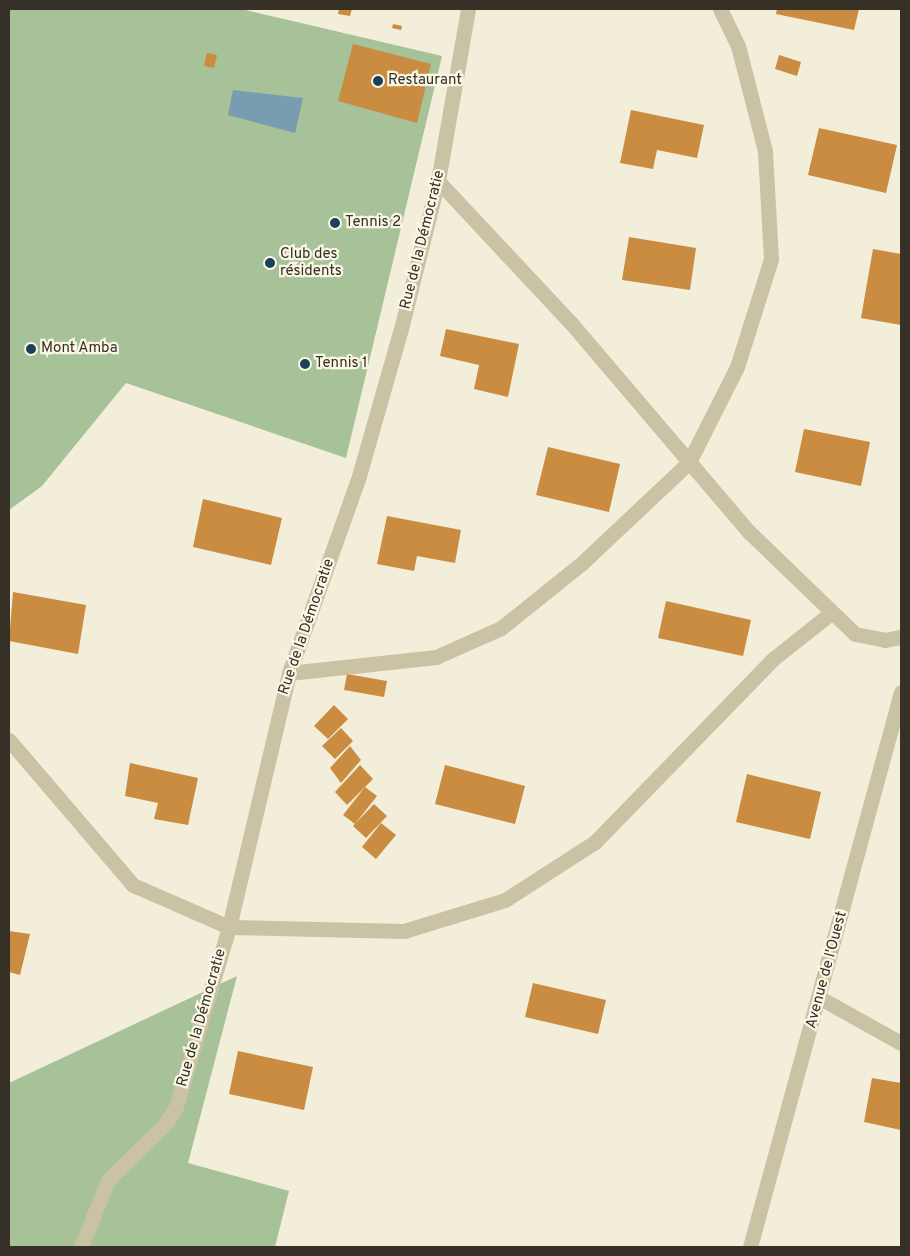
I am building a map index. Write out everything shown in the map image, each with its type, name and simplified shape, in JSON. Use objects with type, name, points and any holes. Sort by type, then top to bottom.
[{"type":"street","name":"Rue de la Démocratie","points":[[81,1247],[108,1180],[166,1123],[176,1107],[229,926],[289,673],[360,476],[438,181],[468,9]]},
{"type":"street","points":[[289,673],[436,657],[501,628],[582,563],[689,462],[737,367],[771,259],[765,151],[738,46],[720,9]]},
{"type":"street","points":[[438,181],[570,323],[749,532],[855,634],[885,640],[901,637]]},
{"type":"street","points":[[9,740],[128,882],[229,926],[404,931],[505,900],[595,842],[773,659],[832,612]]},
{"type":"street","name":"Avenue de l'Ouest","points":[[750,1247],[820,998],[901,692]]},
{"type":"street","points":[[820,998],[901,1044]]},
{"type":"green space","name":"Club des résidents","points":[[9,9],[241,9],[442,56],[346,458],[126,383],[42,486],[9,510]]},
{"type":"green space","points":[[237,976],[188,1163],[289,1191],[275,1247],[9,1247],[9,1083]]},
{"type":"water","points":[[233,90],[303,98],[295,133],[228,115]]},
{"type":"building","points":[[339,9],[352,9],[350,16],[338,14]]},
{"type":"building","points":[[777,9],[859,9],[854,30],[776,14]]},
{"type":"building","points":[[393,24],[402,26],[401,30],[392,28]]},
{"type":"building","points":[[353,44],[431,64],[417,123],[338,101]]},
{"type":"building","points":[[207,53],[217,55],[214,68],[204,66]]},
{"type":"building","points":[[779,55],[801,62],[797,76],[775,69]]},
{"type":"building","points":[[631,110],[704,125],[697,158],[657,150],[653,169],[620,163]]},
{"type":"building","points":[[819,128],[897,145],[886,193],[808,175]]},
{"type":"building","points":[[629,237],[696,248],[690,290],[622,280]]},
{"type":"building","points":[[873,249],[901,254],[901,325],[861,318]]},
{"type":"building","points":[[446,329],[519,344],[508,397],[474,389],[479,365],[440,356]]},
{"type":"building","points":[[804,429],[870,442],[861,486],[795,472]]},
{"type":"building","points":[[548,447],[620,464],[609,512],[536,495]]},
{"type":"building","points":[[203,499],[282,518],[271,565],[193,547]]},
{"type":"building","points":[[387,516],[461,530],[455,563],[417,556],[414,571],[377,564]]},
{"type":"building","points":[[13,592],[86,605],[78,654],[9,641]]},
{"type":"building","points":[[666,601],[751,620],[743,656],[658,638]]},
{"type":"building","points":[[347,674],[387,681],[384,697],[344,690]]},
{"type":"building","points":[[334,705],[348,719],[328,739],[314,726]]},
{"type":"building","points":[[341,728],[353,741],[335,759],[322,746]]},
{"type":"building","points":[[350,746],[361,760],[341,783],[330,768]]},
{"type":"building","points":[[130,763],[198,778],[188,825],[154,819],[158,803],[125,796]]},
{"type":"building","points":[[360,765],[373,779],[347,805],[335,792]]},
{"type":"building","points":[[445,765],[525,786],[515,824],[435,804]]},
{"type":"building","points":[[747,774],[821,792],[810,839],[736,822]]},
{"type":"building","points":[[365,787],[377,796],[355,824],[343,815]]},
{"type":"building","points":[[374,804],[387,816],[366,838],[353,826]]},
{"type":"building","points":[[381,823],[396,835],[376,859],[362,847]]},
{"type":"building","points":[[9,931],[30,934],[20,975],[9,972]]},
{"type":"building","points":[[533,983],[606,1000],[598,1034],[525,1017]]},
{"type":"building","points":[[238,1051],[313,1067],[304,1110],[229,1094]]},
{"type":"building","points":[[872,1078],[901,1083],[901,1130],[864,1122]]},
{"type":"place","name":"Restaurant","points":[[378,81]]},
{"type":"place","name":"Tennis 2","points":[[335,223]]},
{"type":"place","name":"Club des résidents","points":[[270,263]]},
{"type":"place","name":"Mont Amba","points":[[31,349]]},
{"type":"place","name":"Tennis 1","points":[[305,364]]}]
